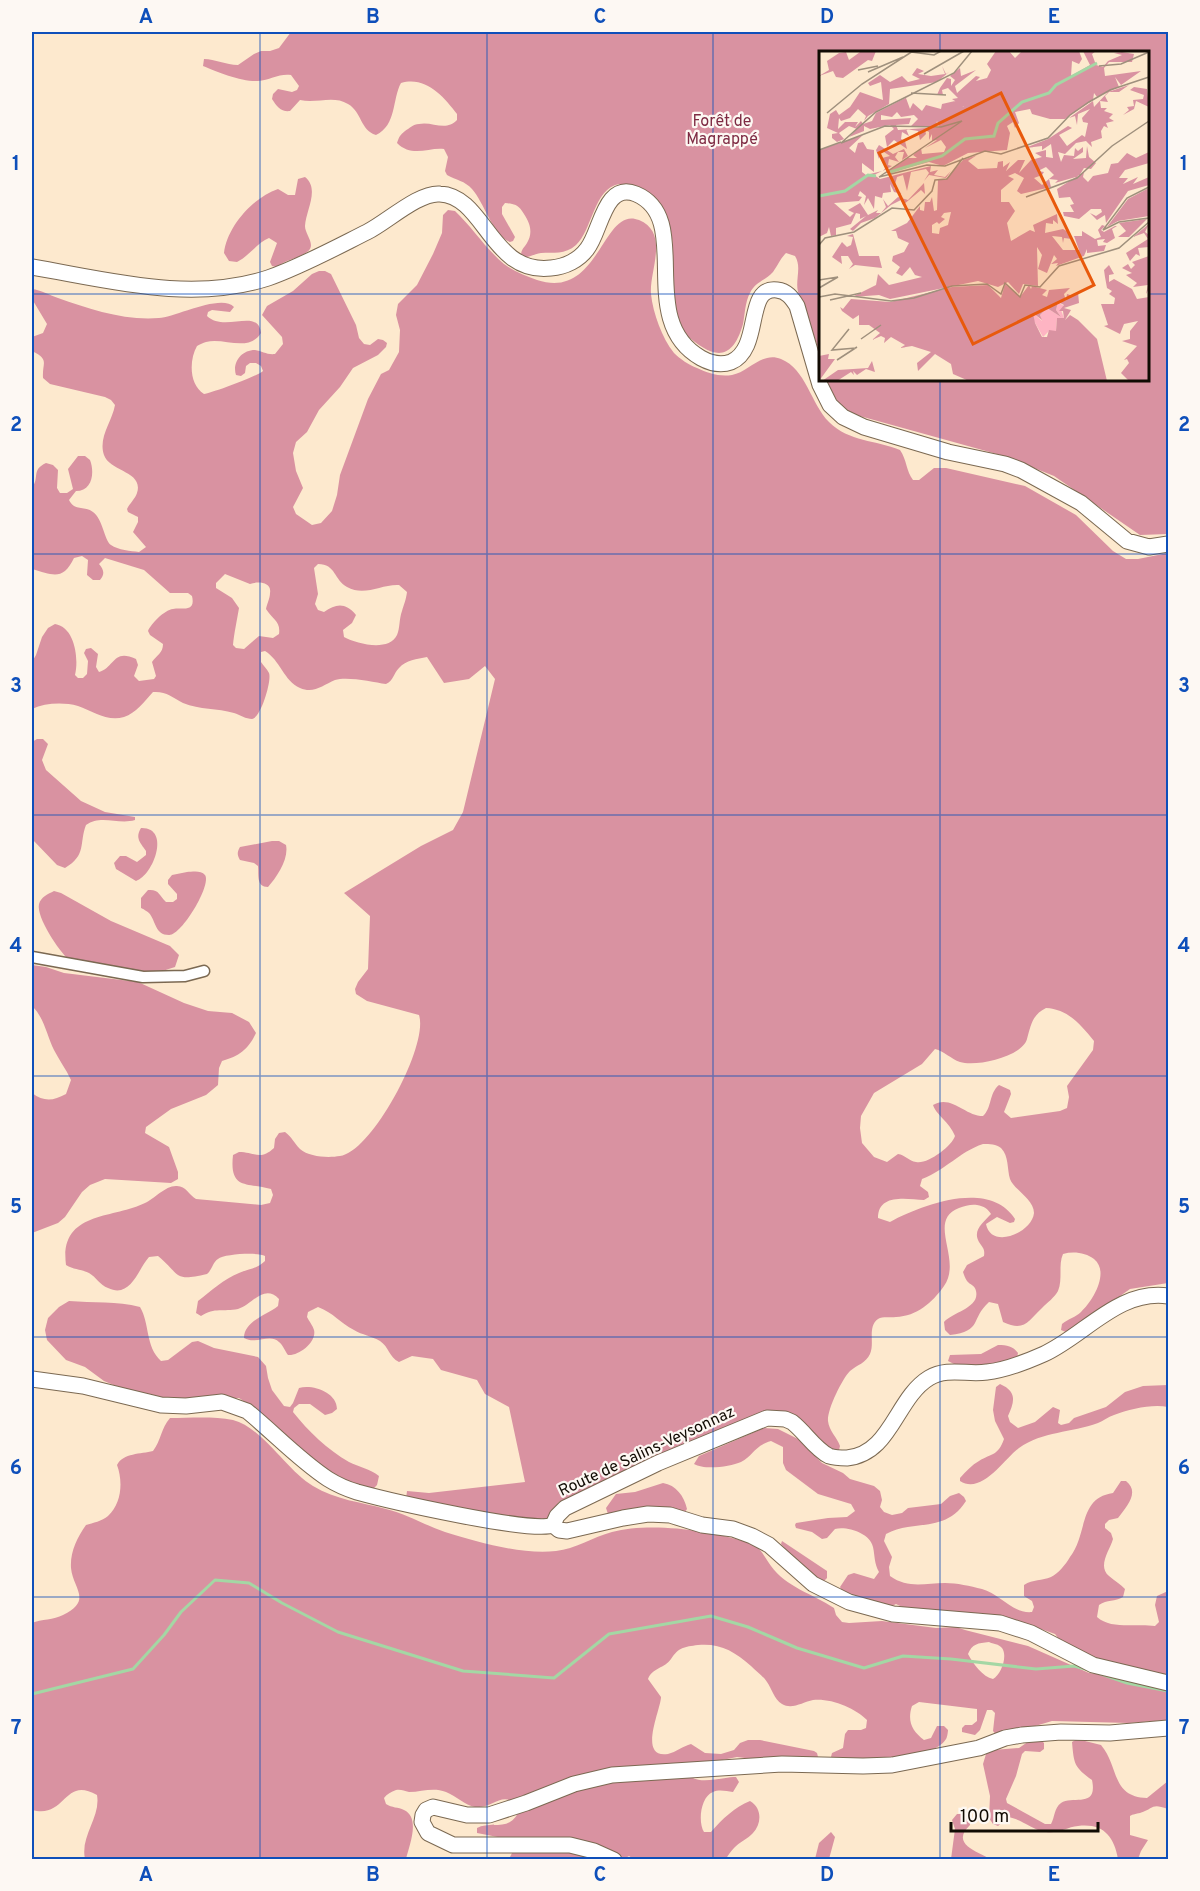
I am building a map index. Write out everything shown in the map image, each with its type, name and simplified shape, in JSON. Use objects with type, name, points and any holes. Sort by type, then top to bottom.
[{"type":"street","points":[[32,267],[171,288],[205,289],[237,286],[279,274],[366,232],[425,197],[438,193],[461,201],[494,241],[512,258],[528,266],[549,268],[571,262],[587,249],[595,237],[611,198],[624,192],[635,193],[652,206],[659,219],[666,246],[669,319],[682,342],[697,356],[708,362],[719,364],[729,363],[738,358],[748,344],[758,302],[767,292],[781,291],[789,295],[797,306],[820,385],[830,405],[843,417],[864,427],[948,452],[1014,467],[1074,499],[1127,541],[1149,547],[1168,544]]},
{"type":"street","points":[[32,957],[143,977],[185,976],[204,972]]},
{"type":"street","name":"Route de Salins-Veysonnaz","points":[[554,1525],[556,1516],[565,1508],[658,1463],[767,1418],[781,1418],[792,1422],[829,1456],[842,1458],[860,1455],[878,1443],[919,1387],[930,1377],[945,1372],[986,1372],[1016,1365],[1068,1340],[1126,1301],[1147,1296],[1168,1296]]},
{"type":"street","points":[[32,1379],[83,1386],[161,1406],[222,1402],[233,1405],[247,1411],[329,1479],[355,1492],[508,1524],[541,1527],[554,1525],[559,1530],[567,1531],[632,1516],[654,1514],[670,1515],[702,1525],[733,1529],[764,1542],[779,1552],[813,1584],[849,1602],[906,1616],[1000,1623],[1031,1633],[1093,1665],[1168,1683]]},
{"type":"street","points":[[614,1860],[570,1845],[453,1845],[428,1833],[422,1822],[423,1815],[432,1807],[467,1815],[489,1815],[574,1784],[612,1775],[782,1764],[892,1765],[979,1748],[1005,1738],[1022,1735],[1061,1732],[1110,1733],[1168,1728]]},
{"type":"green space","name":"Forêt de Magrappé","points":[[291,32],[1168,32],[1168,534],[1140,535],[1054,476],[1004,456],[856,415],[837,401],[827,381],[1149,381],[1149,51],[819,51],[819,352],[798,292],[797,260],[795,256],[786,253],[773,272],[752,289],[738,337],[732,346],[719,353],[702,347],[684,333],[677,324],[672,296],[673,248],[668,222],[660,212],[629,186],[619,184],[604,193],[581,239],[572,248],[563,252],[541,253],[523,258],[521,256],[529,239],[530,226],[518,207],[505,203],[502,207],[502,214],[515,237],[510,242],[499,233],[472,189],[447,175],[445,171],[448,157],[444,149],[415,151],[397,143],[402,134],[415,125],[424,123],[444,126],[457,120],[457,114],[433,89],[418,82],[401,83],[388,125],[376,135],[367,129],[353,107],[342,101],[300,100],[290,111],[284,111],[272,99],[278,89],[292,92],[297,90],[299,86],[291,75],[252,81],[203,66],[204,59],[238,65],[261,51],[279,48]]},
{"type":"green space","points":[[305,177],[312,194],[305,226],[311,243],[310,249],[277,267],[272,266],[270,262],[277,243],[269,238],[237,262],[229,261],[224,253],[226,243],[230,233],[250,206],[278,189],[288,195],[295,195],[298,179]]},
{"type":"green space","points":[[448,210],[455,211],[491,252],[511,269],[537,280],[558,283],[574,277],[587,266],[616,226],[627,219],[639,220],[654,234],[656,243],[651,294],[656,317],[670,347],[685,362],[709,373],[732,375],[768,358],[781,359],[797,371],[829,422],[837,429],[854,437],[900,450],[913,480],[919,480],[934,468],[946,468],[1025,486],[1076,515],[1113,551],[1126,559],[1168,553],[1168,1283],[1130,1289],[1068,1333],[1061,1330],[1062,1324],[1086,1307],[1095,1294],[1100,1271],[1099,1265],[1087,1255],[1067,1253],[1063,1254],[1058,1291],[1026,1324],[1016,1326],[1003,1322],[998,1304],[989,1302],[972,1327],[967,1331],[950,1335],[945,1330],[944,1322],[970,1306],[976,1297],[974,1286],[967,1281],[963,1272],[967,1265],[984,1256],[984,1250],[977,1234],[980,1226],[991,1214],[982,1206],[977,1205],[959,1208],[950,1214],[945,1222],[950,1264],[949,1275],[944,1286],[929,1303],[911,1314],[878,1319],[873,1326],[871,1350],[868,1357],[850,1371],[839,1387],[832,1402],[828,1421],[840,1446],[839,1450],[834,1451],[784,1414],[662,1454],[559,1502],[545,1521],[526,1522],[406,1499],[407,1491],[429,1493],[525,1482],[509,1407],[485,1394],[477,1380],[441,1370],[433,1359],[412,1356],[399,1362],[380,1341],[357,1332],[318,1307],[308,1312],[307,1317],[314,1330],[313,1339],[297,1353],[288,1355],[282,1345],[275,1340],[244,1338],[245,1332],[252,1323],[278,1306],[279,1299],[268,1293],[258,1296],[238,1309],[215,1311],[201,1316],[196,1313],[198,1301],[228,1278],[262,1264],[265,1256],[249,1254],[221,1257],[216,1260],[207,1274],[188,1277],[178,1275],[158,1256],[149,1257],[128,1286],[116,1290],[105,1287],[89,1273],[66,1265],[66,1247],[71,1235],[79,1226],[91,1220],[145,1203],[173,1186],[183,1187],[196,1199],[261,1205],[270,1203],[273,1195],[271,1189],[248,1185],[237,1180],[234,1175],[233,1155],[239,1152],[265,1154],[274,1148],[275,1139],[279,1133],[285,1132],[300,1149],[308,1154],[324,1157],[340,1156],[353,1150],[382,1118],[407,1072],[420,1030],[419,1015],[367,1001],[356,994],[355,989],[358,982],[368,969],[370,916],[344,893],[421,846],[453,830],[463,812],[495,679],[485,666],[469,679],[444,683],[427,657],[405,663],[386,684],[340,679],[305,690],[290,681],[275,660],[265,651],[261,652],[261,662],[269,673],[269,683],[262,706],[252,719],[228,711],[189,705],[162,692],[153,692],[132,713],[118,718],[106,717],[78,706],[66,704],[48,704],[32,709],[32,662],[48,628],[55,624],[62,626],[71,637],[76,653],[75,675],[78,678],[83,678],[87,674],[88,661],[84,653],[86,649],[91,648],[98,654],[96,667],[99,672],[118,657],[128,656],[136,659],[138,665],[134,676],[139,681],[154,679],[156,676],[152,662],[161,652],[163,644],[148,631],[166,612],[190,607],[193,601],[192,596],[188,593],[170,593],[144,570],[105,558],[99,564],[103,572],[100,580],[93,580],[87,575],[88,560],[82,556],[74,558],[66,570],[61,573],[52,574],[32,569],[32,488],[37,471],[46,463],[53,465],[58,470],[57,488],[60,493],[67,493],[73,489],[68,469],[78,456],[85,456],[90,460],[92,476],[89,485],[76,491],[69,500],[71,504],[90,510],[96,515],[109,542],[114,547],[139,552],[146,547],[133,532],[138,517],[128,512],[127,509],[137,493],[136,480],[107,461],[104,455],[104,436],[115,405],[105,397],[50,384],[43,378],[44,362],[32,351],[32,337],[43,333],[47,324],[32,299],[32,289],[95,310],[133,318],[166,317],[209,304],[228,303],[234,307],[230,312],[212,310],[207,316],[214,321],[254,322],[259,326],[261,333],[249,342],[213,341],[197,346],[192,365],[193,379],[195,385],[204,394],[253,377],[263,371],[261,366],[250,363],[241,376],[236,375],[235,366],[246,352],[255,350],[275,354],[283,344],[282,337],[262,315],[267,306],[293,291],[312,274],[325,271],[331,274],[356,325],[359,338],[364,344],[370,345],[378,339],[387,343],[378,355],[353,368],[340,387],[319,410],[307,432],[296,442],[293,453],[296,471],[303,488],[293,507],[296,514],[312,525],[321,523],[332,511],[340,475],[368,399],[381,374],[389,370],[399,352],[400,330],[396,315],[398,304],[417,285],[433,254],[442,233],[443,215]],"holes":[[[318,564],[332,569],[343,584],[354,590],[399,585],[407,592],[398,632],[393,640],[380,645],[372,645],[344,637],[343,630],[352,623],[356,615],[344,606],[333,607],[324,612],[318,610],[315,604],[318,594],[314,568]],[[225,574],[250,584],[267,585],[270,589],[270,597],[266,609],[277,623],[279,634],[273,638],[259,636],[244,649],[236,648],[233,645],[239,608],[232,598],[216,588],[216,583]],[[1046,1008],[1061,1011],[1079,1024],[1094,1041],[1093,1050],[1067,1086],[1069,1097],[1067,1108],[1011,1118],[1004,1112],[1011,1094],[1010,1090],[999,1085],[983,1116],[946,1102],[933,1105],[955,1136],[944,1149],[926,1161],[916,1162],[898,1154],[887,1162],[874,1157],[862,1143],[861,1116],[874,1093],[922,1064],[935,1049],[957,1061],[967,1063],[987,1062],[1008,1056],[1023,1045],[1038,1014]],[[993,1144],[1004,1151],[1012,1183],[1033,1208],[1032,1220],[1026,1227],[1011,1236],[995,1236],[989,1232],[986,1224],[997,1217],[1010,1223],[1015,1219],[1003,1207],[989,1200],[972,1198],[937,1203],[890,1222],[878,1218],[879,1210],[888,1201],[895,1199],[924,1200],[929,1197],[928,1192],[920,1186],[922,1179],[974,1147]]]},
{"type":"green space","points":[[43,739],[48,744],[42,760],[46,770],[81,801],[105,812],[135,817],[135,820],[129,821],[98,820],[86,825],[77,858],[65,868],[57,865],[32,839],[32,742]]},
{"type":"green space","points":[[141,828],[150,830],[155,835],[157,843],[149,870],[136,881],[116,869],[114,863],[120,856],[126,856],[137,862],[146,855],[138,837]]},
{"type":"green space","points":[[279,841],[286,845],[286,856],[282,868],[268,887],[260,883],[258,866],[240,860],[238,850],[240,847]]},
{"type":"green space","points":[[199,872],[205,875],[206,880],[200,899],[181,927],[169,935],[161,933],[149,913],[141,908],[141,898],[148,890],[154,890],[166,902],[173,902],[177,899],[177,894],[168,884],[168,880],[172,875]]},
{"type":"green space","points":[[54,891],[111,921],[170,946],[179,955],[175,967],[153,974],[69,960],[49,934],[39,910],[41,899]]},
{"type":"green space","points":[[32,965],[64,973],[138,982],[208,1011],[232,1013],[249,1022],[256,1033],[250,1044],[242,1051],[222,1061],[219,1068],[218,1085],[206,1095],[171,1109],[146,1127],[145,1133],[169,1147],[178,1172],[178,1179],[171,1183],[105,1179],[90,1185],[82,1192],[65,1217],[58,1223],[32,1233],[32,1093],[45,1099],[57,1098],[66,1094],[71,1080],[54,1050],[40,1016],[32,1006]]},
{"type":"green space","points":[[69,1301],[140,1307],[152,1349],[161,1361],[168,1360],[192,1342],[198,1341],[214,1348],[258,1357],[266,1366],[272,1390],[284,1406],[290,1407],[299,1388],[310,1387],[323,1391],[336,1403],[337,1409],[332,1413],[325,1415],[310,1404],[299,1404],[293,1412],[334,1452],[379,1476],[377,1485],[374,1488],[365,1489],[331,1476],[266,1421],[257,1410],[239,1398],[164,1400],[123,1389],[104,1381],[85,1367],[66,1360],[47,1340],[45,1330],[48,1318]]},
{"type":"green space","points":[[998,1345],[1012,1347],[1018,1353],[1017,1357],[995,1367],[956,1365],[948,1361],[950,1355],[981,1354]]},
{"type":"green space","points":[[1000,1384],[1012,1394],[1013,1402],[1008,1416],[1010,1422],[1018,1428],[1035,1422],[1053,1407],[1060,1410],[1058,1423],[1061,1425],[1069,1423],[1074,1418],[1106,1407],[1125,1392],[1143,1386],[1168,1385],[1168,1407],[1134,1409],[1098,1423],[1038,1438],[1019,1448],[984,1480],[968,1484],[960,1481],[960,1478],[974,1464],[997,1451],[1004,1439],[995,1421],[993,1410],[996,1387]]},
{"type":"green space","points":[[170,1418],[210,1418],[233,1420],[244,1424],[264,1440],[303,1479],[322,1491],[340,1498],[393,1511],[445,1532],[500,1547],[543,1552],[556,1551],[612,1532],[643,1528],[697,1531],[746,1542],[759,1549],[784,1579],[834,1608],[842,1622],[882,1621],[936,1628],[956,1627],[1028,1646],[1089,1673],[1121,1677],[1139,1684],[1168,1689],[1168,1720],[1129,1723],[1052,1721],[998,1737],[993,1731],[995,1713],[992,1710],[987,1710],[980,1730],[975,1735],[962,1732],[962,1728],[977,1721],[977,1709],[919,1702],[912,1706],[910,1716],[916,1733],[924,1740],[931,1738],[937,1726],[944,1726],[948,1730],[946,1739],[938,1747],[910,1756],[830,1761],[832,1753],[843,1748],[845,1734],[848,1730],[866,1728],[867,1720],[835,1702],[813,1700],[786,1706],[777,1699],[764,1678],[739,1656],[713,1645],[698,1645],[679,1650],[668,1662],[652,1672],[648,1679],[661,1697],[653,1732],[654,1749],[659,1753],[668,1754],[691,1744],[705,1753],[721,1754],[734,1750],[740,1743],[748,1740],[760,1740],[814,1751],[818,1757],[777,1762],[737,1757],[717,1761],[690,1776],[700,1780],[736,1777],[739,1782],[733,1792],[715,1791],[705,1799],[701,1811],[704,1832],[711,1832],[729,1814],[750,1801],[759,1812],[756,1829],[736,1846],[726,1859],[635,1860],[629,1856],[622,1860],[501,1859],[510,1857],[513,1851],[508,1839],[477,1833],[477,1828],[505,1824],[515,1818],[519,1811],[509,1800],[499,1800],[482,1807],[475,1807],[441,1791],[396,1790],[384,1798],[386,1804],[404,1810],[412,1819],[412,1833],[406,1859],[85,1859],[85,1842],[96,1811],[97,1795],[77,1791],[52,1809],[32,1810],[32,1623],[59,1617],[72,1610],[77,1604],[79,1594],[71,1568],[77,1540],[86,1525],[106,1518],[113,1511],[120,1492],[117,1465],[120,1461],[128,1456],[153,1451]],"holes":[[[989,1642],[998,1645],[1004,1651],[1001,1670],[993,1679],[979,1670],[968,1654],[976,1645]]]},
{"type":"green space","points":[[764,1428],[778,1429],[798,1439],[822,1463],[850,1479],[874,1486],[880,1491],[882,1500],[880,1507],[884,1512],[892,1515],[902,1513],[908,1508],[941,1504],[950,1496],[959,1493],[966,1501],[948,1518],[886,1534],[884,1541],[892,1557],[889,1567],[890,1576],[910,1584],[950,1583],[982,1589],[1025,1612],[1032,1612],[1034,1607],[1032,1601],[1024,1596],[1024,1585],[1051,1577],[1059,1571],[1076,1548],[1085,1518],[1094,1502],[1102,1496],[1113,1493],[1121,1481],[1126,1481],[1132,1490],[1131,1499],[1118,1518],[1109,1520],[1105,1524],[1105,1528],[1111,1533],[1113,1539],[1104,1563],[1109,1576],[1125,1589],[1123,1597],[1099,1605],[1097,1617],[1117,1625],[1155,1626],[1159,1622],[1155,1605],[1157,1596],[1168,1591],[1168,1678],[1083,1657],[1062,1643],[1055,1634],[1041,1629],[994,1619],[908,1610],[896,1604],[886,1609],[844,1594],[840,1587],[848,1575],[854,1573],[874,1579],[879,1572],[871,1542],[863,1534],[840,1528],[822,1539],[812,1532],[796,1528],[795,1525],[828,1518],[847,1517],[855,1511],[851,1504],[818,1494],[786,1470],[783,1463],[783,1447],[771,1441],[736,1464],[710,1467],[694,1464],[699,1456]]},
{"type":"green space","points":[[663,1483],[679,1492],[686,1504],[685,1512],[608,1514],[606,1508],[616,1494],[635,1492]]},
{"type":"green space","points":[[782,1541],[827,1571],[827,1578],[822,1583],[797,1562],[781,1544]]},
{"type":"green space","points":[[1032,1739],[1041,1740],[1044,1743],[1044,1749],[1040,1752],[1025,1751],[1022,1754],[1006,1799],[1007,1803],[1045,1824],[1051,1824],[1057,1807],[1061,1803],[1088,1798],[1091,1795],[1092,1780],[1078,1768],[1074,1760],[1072,1742],[1077,1739],[1101,1745],[1107,1753],[1121,1786],[1135,1796],[1147,1798],[1168,1781],[1168,1809],[1156,1806],[1130,1816],[1130,1835],[1148,1840],[1138,1859],[1118,1859],[1110,1838],[1101,1829],[1094,1827],[1078,1826],[1046,1832],[1008,1817],[998,1826],[993,1824],[989,1818],[990,1796],[983,1764],[986,1754],[993,1750],[1019,1748]]},
{"type":"green space","points":[[957,1814],[966,1814],[970,1819],[970,1825],[963,1837],[964,1842],[990,1859],[951,1859],[955,1829],[952,1820]]},
{"type":"green space","points":[[831,1832],[835,1837],[829,1859],[815,1859],[819,1843]]},
{"type":"waterway","points":[[32,1694],[133,1669],[164,1635],[181,1612],[215,1580],[249,1583],[338,1632],[463,1671],[554,1678],[609,1634],[711,1616],[748,1627],[797,1648],[864,1668],[903,1656],[1036,1669],[1074,1666],[1089,1670]]},
{"type":"waterway","points":[[1101,1674],[1127,1683],[1168,1691]]}]
